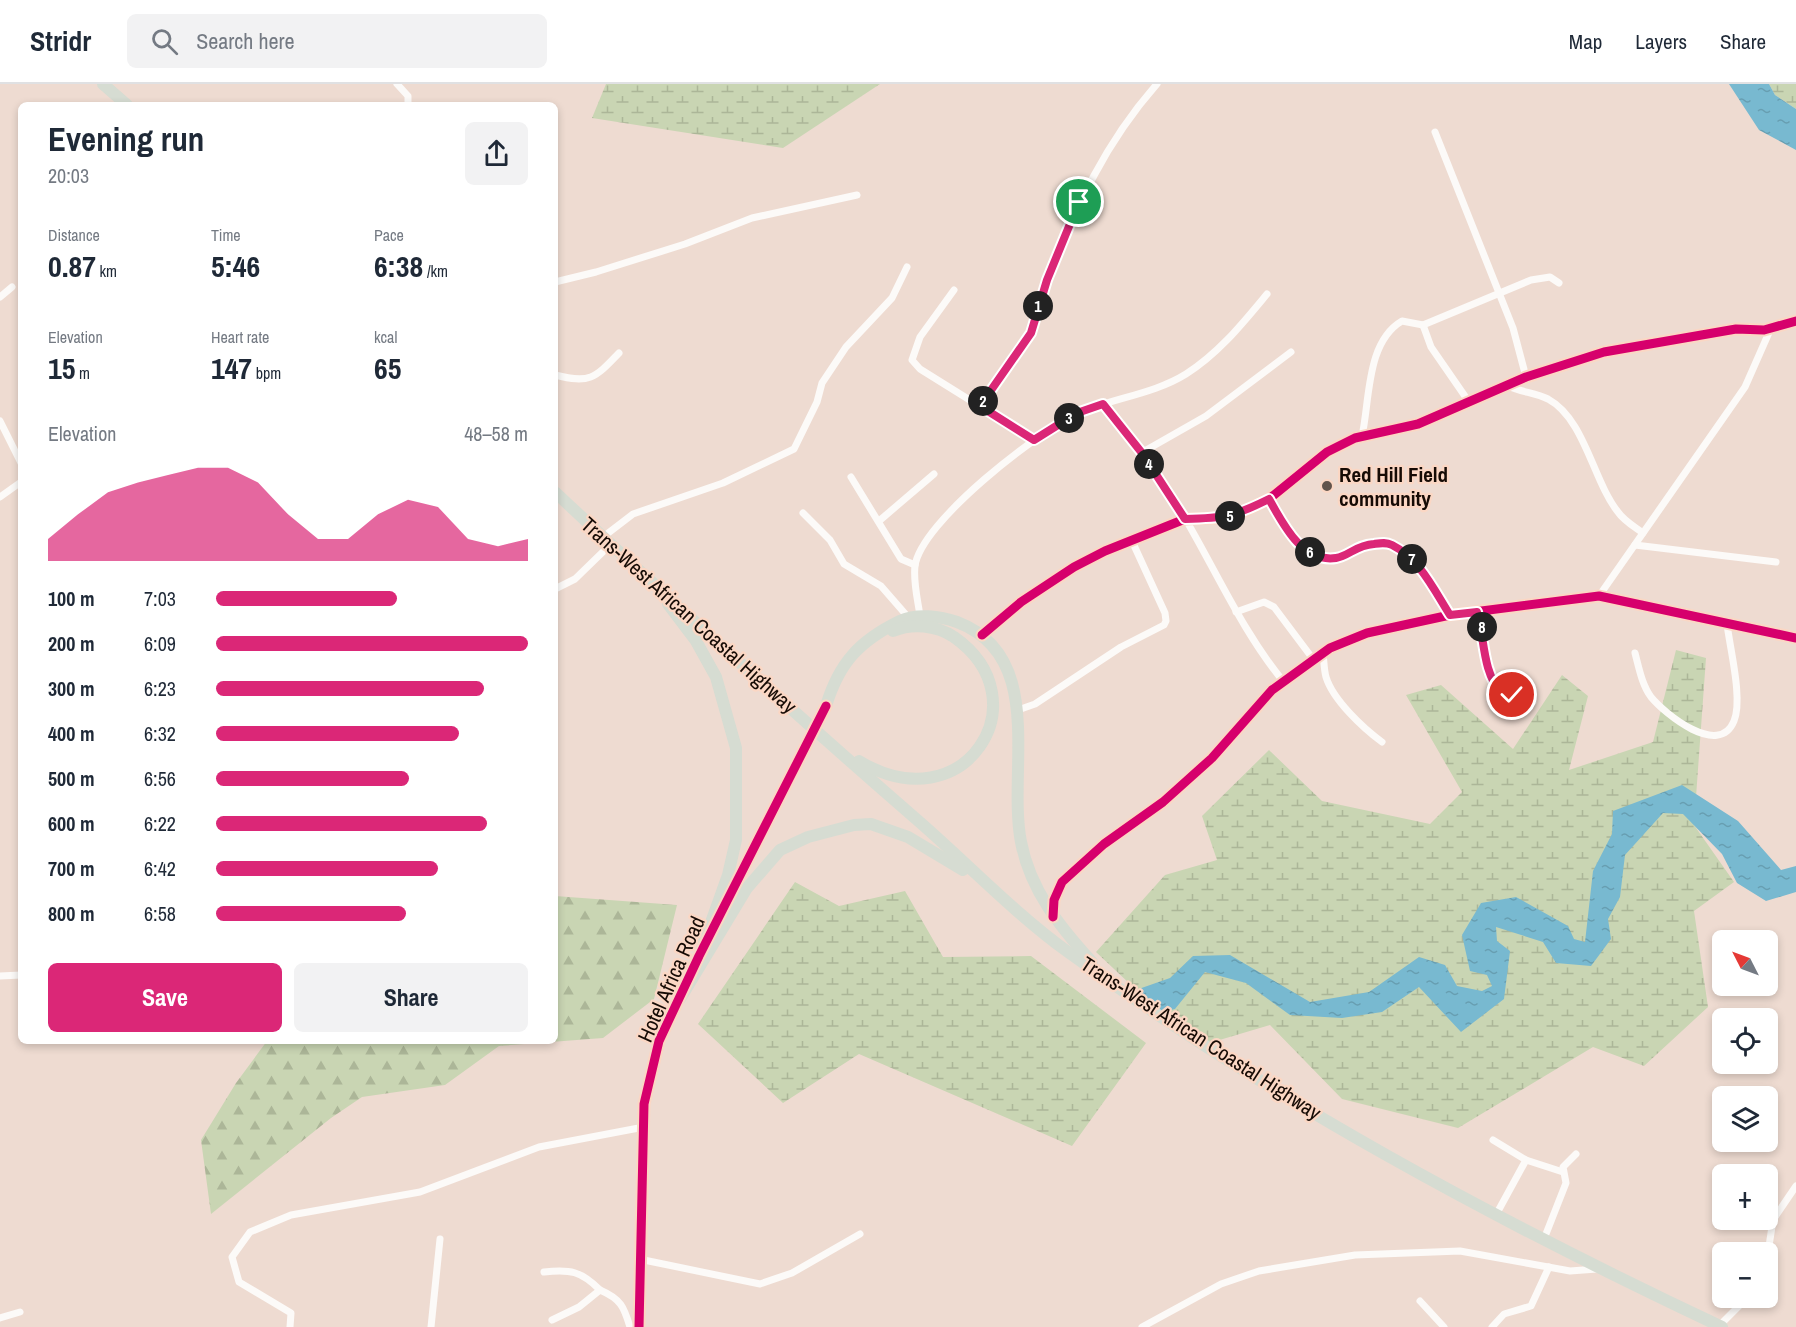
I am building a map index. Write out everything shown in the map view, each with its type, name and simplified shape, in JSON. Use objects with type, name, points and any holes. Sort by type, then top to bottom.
[{"type":"highway","points":[[104,84],[124,102]]},
{"type":"highway","name":"Trans-West African Coastal Highway","points":[[558,495],[830,743],[934,834],[987,885],[1065,950],[1238,1066],[1398,1161],[1602,1269],[1720,1326]]},
{"type":"highway","points":[[612,544],[696,641],[716,677],[736,748],[736,840],[728,875],[699,956]]},
{"type":"highway","points":[[823,711],[833,684],[858,646],[874,633],[914,617],[945,618],[982,635],[999,653],[1011,674],[1018,710],[1016,792],[1021,843],[1035,888],[1053,917],[1109,980]]},
{"type":"highway","points":[[823,711],[836,684],[865,648],[880,637],[900,628],[920,625],[947,632],[968,647],[983,666],[992,686],[987,730],[976,753],[944,776],[925,780],[890,777],[830,743]]},
{"type":"highway","points":[[680,999],[747,888],[780,850],[808,837],[854,825],[871,824],[908,837],[987,885]]},
{"type":"street","points":[[397,84],[408,96],[408,102]]},
{"type":"street","points":[[980,406],[1031,333],[1047,280],[1079,202],[1103,155],[1130,115],[1158,84]]},
{"type":"street","points":[[1435,132],[1513,328],[1526,377]]},
{"type":"street","points":[[558,281],[596,272],[752,218],[857,195]]},
{"type":"street","points":[[558,588],[575,579],[612,544],[633,514],[723,483],[794,449],[817,402],[822,383],[846,347],[892,298],[907,267]]},
{"type":"street","points":[[1362,436],[1367,391],[1376,356],[1394,325],[1402,321],[1423,325],[1543,277],[1550,277],[1558,283]]},
{"type":"street","points":[[0,297],[12,287]]},
{"type":"street","points":[[954,290],[920,337],[912,360],[920,369],[1034,440]]},
{"type":"street","points":[[914,617],[915,565],[929,536],[982,480],[1034,440],[1077,413],[1168,383],[1185,374],[1218,352],[1267,294]]},
{"type":"street","points":[[982,635],[1022,602],[1074,567],[1105,551],[1185,519],[1218,518],[1238,514],[1269,499],[1327,452],[1362,436],[1418,424],[1526,377],[1604,352],[1736,329],[1764,330],[1796,321]]},
{"type":"street","points":[[1423,325],[1431,347],[1469,402]]},
{"type":"street","points":[[1599,596],[1745,387],[1771,328]]},
{"type":"street","points":[[558,376],[585,380],[598,375],[619,352]]},
{"type":"street","points":[[1142,453],[1206,416],[1291,352]]},
{"type":"street","points":[[1508,386],[1547,399],[1559,408],[1576,429],[1605,492],[1619,514],[1643,533]]},
{"type":"street","points":[[1103,404],[1142,453],[1185,519],[1248,634],[1283,681]]},
{"type":"street","points":[[0,421],[18,457]]},
{"type":"street","points":[[879,521],[934,474]]},
{"type":"street","points":[[851,477],[901,559],[915,565]]},
{"type":"street","points":[[0,497],[18,484]]},
{"type":"street","points":[[1269,499],[1296,542],[1317,557],[1338,558],[1365,544],[1387,543],[1393,546],[1414,560],[1450,615]]},
{"type":"street","points":[[804,513],[830,540],[844,564],[880,586],[914,617]]},
{"type":"street","points":[[1018,710],[1035,704],[1121,647],[1164,625],[1165,613],[1132,541]]},
{"type":"street","points":[[1635,545],[1776,562]]},
{"type":"street","points":[[1053,917],[1054,900],[1062,882],[1104,844],[1163,802],[1212,758],[1272,690],[1312,659],[1367,633],[1450,615],[1599,596],[1796,638]]},
{"type":"street","points":[[1236,612],[1264,602],[1274,607],[1312,659]]},
{"type":"street","points":[[1477,612],[1484,636],[1485,662],[1494,684],[1501,693],[1523,696],[1533,702]]},
{"type":"street","points":[[1635,653],[1646,688],[1652,698],[1690,730],[1710,735],[1721,734],[1729,729],[1735,720],[1737,698],[1727,624]]},
{"type":"street","points":[[1323,653],[1326,678],[1336,694],[1362,727],[1382,742]]},
{"type":"street","name":"Hotel Africa Road","points":[[639,1327],[644,1127],[648,1080],[659,1041],[699,956],[823,711]]},
{"type":"street","points":[[0,976],[18,975]]},
{"type":"street","points":[[290,1327],[291,1313],[239,1282],[231,1257],[250,1232],[291,1215],[420,1192],[539,1147],[644,1127]]},
{"type":"street","points":[[1493,1140],[1526,1160],[1563,1172]]},
{"type":"street","points":[[1544,1239],[1566,1183],[1563,1167],[1576,1154]]},
{"type":"street","points":[[1497,1213],[1526,1160]]},
{"type":"street","points":[[1770,1242],[1773,1220],[1796,1186]]},
{"type":"street","points":[[639,1259],[760,1284],[792,1273],[860,1234]]},
{"type":"street","points":[[431,1327],[440,1239]]},
{"type":"street","points":[[1142,1327],[1221,1284],[1259,1271],[1306,1261],[1355,1255],[1460,1251],[1570,1271],[1602,1269]]},
{"type":"street","points":[[1492,1327],[1504,1314],[1531,1306],[1549,1267]]},
{"type":"street","points":[[544,1272],[568,1270],[589,1279],[600,1290],[616,1297],[626,1309],[630,1327]]},
{"type":"street","points":[[552,1320],[579,1307],[600,1290]]},
{"type":"street","points":[[1420,1301],[1444,1327]]},
{"type":"street","points":[[1720,1326],[1737,1308]]},
{"type":"street","points":[[0,1318],[20,1312]]},
{"type":"green space","points":[[606,84],[880,84],[783,148],[592,118]]},
{"type":"green space","points":[[1769,84],[1796,84],[1796,109],[1775,95]]},
{"type":"green space","points":[[1676,650],[1706,658],[1694,825],[1734,882],[1694,911],[1708,1007],[1644,1066],[1593,1047],[1458,1128],[1342,1099],[1270,1025],[1206,1044],[1166,1018],[1096,952],[1165,875],[1217,860],[1202,816],[1269,750],[1322,801],[1430,824],[1462,792],[1406,695],[1441,685],[1513,749],[1562,675],[1588,696],[1569,770],[1653,742]]},
{"type":"green space","points":[[795,882],[839,906],[905,891],[943,957],[1031,956],[1146,1043],[1072,1146],[859,1054],[783,1103],[698,1024]]},
{"type":"green space","points":[[558,896],[677,905],[654,999],[603,1038],[558,1041]]},
{"type":"green space","points":[[265,1044],[525,1044],[499,1046],[445,1085],[362,1097],[331,1118],[211,1214],[201,1140],[236,1083]]},
{"type":"water","points":[[1729,84],[1769,84],[1775,95],[1796,109],[1796,150],[1759,130]]},
{"type":"water","points":[[1682,785],[1738,821],[1781,870],[1796,866],[1796,892],[1766,901],[1737,883],[1722,854],[1683,814],[1663,813],[1625,855],[1620,897],[1608,919],[1611,939],[1591,966],[1556,963],[1543,942],[1496,927],[1497,941],[1510,951],[1504,999],[1461,1032],[1419,987],[1382,1012],[1342,1018],[1290,1015],[1246,983],[1205,972],[1175,1009],[1158,1013],[1133,991],[1170,978],[1193,956],[1230,955],[1310,1002],[1369,992],[1419,957],[1445,965],[1457,986],[1482,991],[1492,986],[1487,975],[1470,971],[1462,935],[1481,903],[1516,897],[1568,926],[1574,939],[1585,942],[1593,871],[1612,834],[1613,811]]},
{"type":"cycle path","points":[[982,635],[1021,602],[1074,567],[1105,551],[1185,519],[1218,518],[1238,514],[1269,499],[1327,452],[1355,438],[1418,424],[1526,377],[1604,352],[1736,329],[1764,330],[1796,321]]},
{"type":"cycle path","points":[[1053,917],[1054,900],[1062,882],[1104,844],[1163,802],[1212,758],[1272,690],[1330,648],[1367,633],[1450,615],[1599,596],[1796,638]]},
{"type":"cycle path","points":[[639,1327],[644,1104],[659,1041],[699,956],[826,706]]},
{"type":"place","name":"Red Hill Field community","points":[[1327,486]]},
{"type":"route","points":[[1079,202],[1047,280],[1031,333],[1017,357],[980,406],[1034,440],[1077,413],[1103,404],[1142,453],[1185,519],[1218,518],[1238,514],[1269,499],[1296,542],[1317,557],[1338,558],[1354,547],[1365,544],[1387,543],[1393,546],[1414,560],[1450,615],[1477,612],[1484,636],[1485,662],[1489,674],[1501,693],[1512,695]]}]
